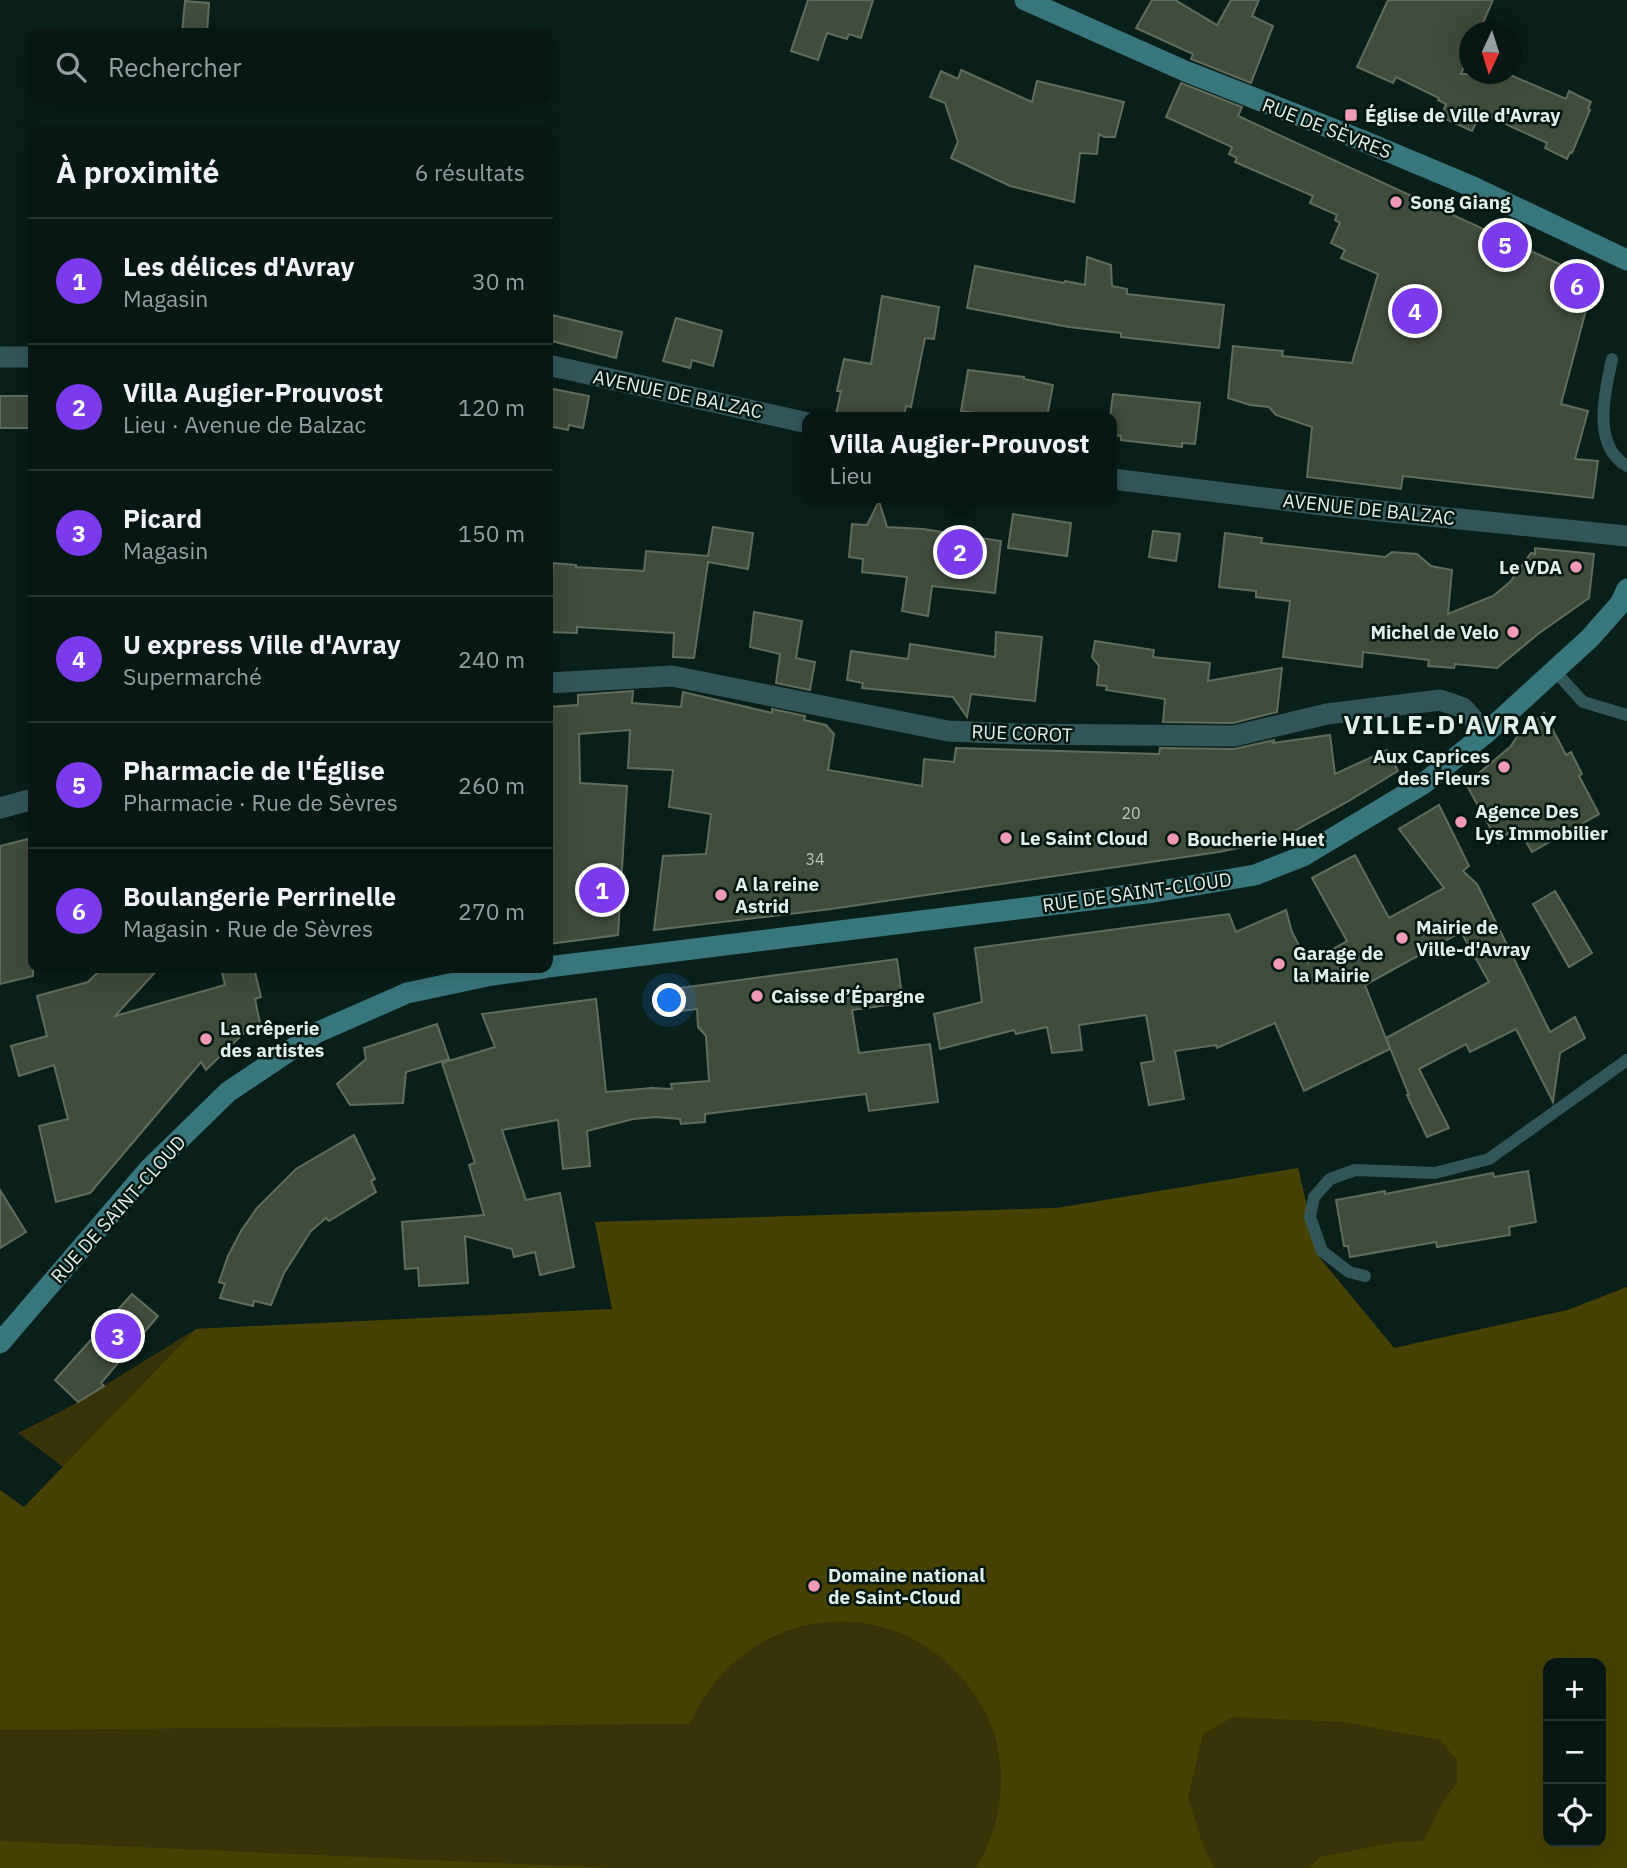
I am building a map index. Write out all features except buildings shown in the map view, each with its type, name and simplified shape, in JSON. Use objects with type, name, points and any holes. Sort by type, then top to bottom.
[{"type":"main road","name":"RUE DE SÈVRES","points":[[1039,3],[1185,71],[1362,140],[1473,187],[1627,260]]},
{"type":"main road","name":"RUE DE SAINT-CLOUD","points":[[553,966],[1117,897],[1255,875],[1303,856],[1423,784],[1486,733],[1590,638],[1620,604],[1627,589]]},
{"type":"main road","name":"RUE DE SAINT-CLOUD","points":[[3,1340],[149,1169],[228,1092],[316,1032],[407,993],[506,973]]},
{"type":"street","points":[[0,357],[28,357]]},
{"type":"street","name":"AVENUE DE BALZAC","points":[[553,366],[802,422]]},
{"type":"street","name":"AVENUE DE BALZAC","points":[[1117,480],[1331,506],[1627,536]]},
{"type":"street","name":"RUE COROT","points":[[553,683],[672,676],[948,731],[1019,734],[1234,736],[1327,714],[1440,700],[1463,708],[1486,733]]},
{"type":"street","points":[[0,808],[28,800]]},
{"type":"lane","points":[[1612,359],[1603,413],[1608,446],[1620,462],[1627,466]]},
{"type":"lane","points":[[1555,671],[1583,702],[1627,715]]},
{"type":"lane","points":[[1365,1276],[1349,1272],[1322,1251],[1310,1217],[1314,1198],[1330,1179],[1354,1170],[1434,1173],[1489,1159],[1627,1060]]},
{"type":"shaded area","name":"Domaine national de Saint-Cloud","points":[[1298,1168],[1319,1257],[1394,1348],[1568,1310],[1627,1287],[1627,1868],[0,1868],[0,1490],[23,1508],[63,1467],[18,1433],[71,1406],[196,1329],[612,1309],[595,1222],[1057,1208]]},
{"type":"shaded area","name":"Domaine national de Saint-Cloud","points":[[1298,1168],[1319,1257],[1394,1348],[1568,1310],[1627,1287],[1627,1868],[1309,1868],[1320,1857],[1396,1842],[1424,1841],[1442,1803],[1457,1783],[1457,1760],[1440,1740],[1344,1722],[1233,1717],[1203,1734],[1188,1798],[1204,1848],[1214,1868],[976,1868],[989,1843],[997,1817],[1001,1789],[998,1749],[987,1716],[960,1676],[927,1647],[890,1630],[851,1622],[812,1624],[775,1636],[741,1657],[712,1686],[690,1724],[0,1730],[0,1490],[24,1507],[196,1329],[612,1309],[595,1222],[1057,1208]]},
{"type":"shaded area","points":[[0,1841],[613,1868],[0,1868]]},
{"type":"place","name":"Église de Ville d'Avray","points":[[1351,115]]},
{"type":"place","name":"Song Giang","points":[[1396,202]]},
{"type":"place","name":"Pharmacie de l'Église","points":[[1505,245]]},
{"type":"place","name":"Boulangerie Perrinelle","points":[[1577,286]]},
{"type":"place","name":"U express Ville d'Avray","points":[[1415,311]]},
{"type":"place","name":"Villa Augier-Prouvost","points":[[960,552]]},
{"type":"place","name":"Le VDA","points":[[1576,567]]},
{"type":"place","name":"Michel de Velo","points":[[1513,632]]},
{"type":"place","name":"Aux Caprices des Fleurs","points":[[1504,767]]},
{"type":"place","name":"Agence Des Lys Immobilier","points":[[1461,822]]},
{"type":"place","name":"Le Saint Cloud","points":[[1006,838]]},
{"type":"place","name":"Boucherie Huet","points":[[1173,839]]},
{"type":"place","name":"Les délices d'Avray","points":[[602,890]]},
{"type":"place","name":"A la reine Astrid","points":[[721,895]]},
{"type":"place","name":"Mairie de Ville-d'Avray","points":[[1402,938]]},
{"type":"place","name":"Garage de la Mairie","points":[[1279,964]]},
{"type":"place","name":"Caisse d’Épargne","points":[[757,996]]},
{"type":"place","name":"La crêperie des artistes","points":[[206,1039]]},
{"type":"place","name":"Picard","points":[[118,1336]]},
{"type":"place","name":"Domaine national de Saint-Cloud","points":[[814,1586]]},
{"type":"district","name":"VILLE-D'AVRAY","points":[[1451,724]]}]
